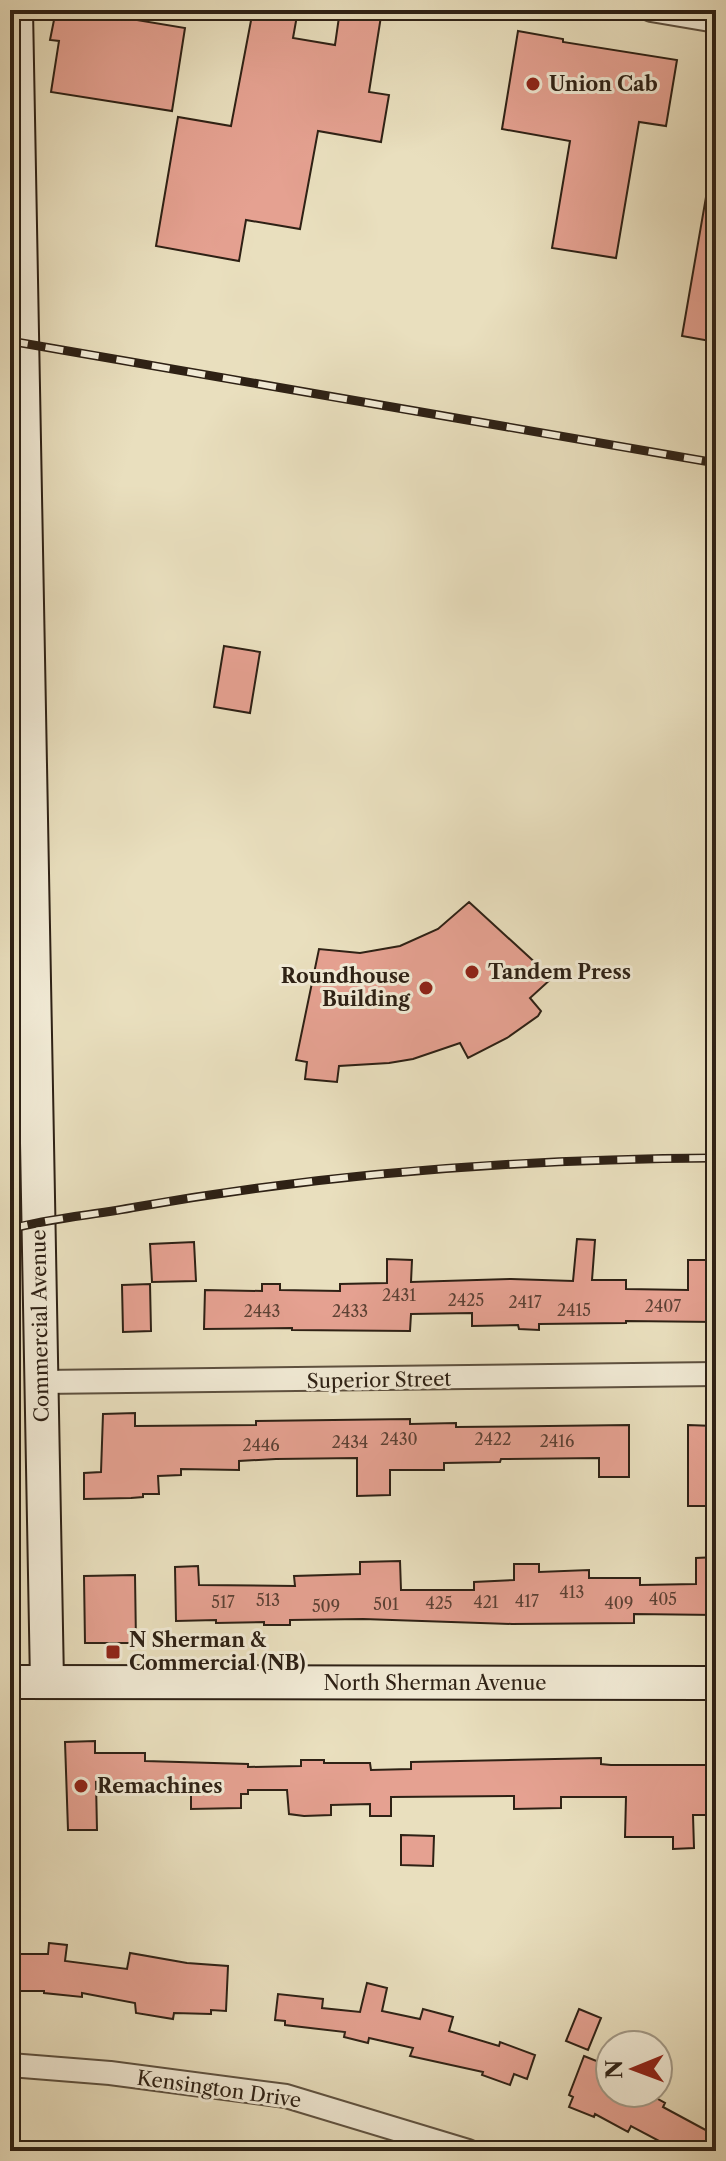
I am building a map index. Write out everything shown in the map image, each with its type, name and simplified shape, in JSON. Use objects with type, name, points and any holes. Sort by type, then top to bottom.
[{"type":"street","name":"Commercial Avenue","points":[[16,10],[21,869],[41,1382],[47,1682]]},
{"type":"street","points":[[651,10],[716,21]]},
{"type":"street","name":"Superior Street","points":[[41,1382],[716,1374]]},
{"type":"street","name":"North Sherman Avenue","points":[[10,1682],[716,1683]]},
{"type":"street","name":"Kensington Drive","points":[[10,2065],[110,2073],[286,2096],[468,2151]]},
{"type":"building","points":[[56,10],[77,10],[185,28],[172,111],[51,92],[59,41],[50,40]]},
{"type":"building","points":[[253,10],[298,10],[293,38],[335,45],[340,10],[382,10],[369,92],[389,95],[381,142],[318,131],[300,229],[246,220],[239,261],[156,246],[178,117],[231,126]]},
{"type":"building","points":[[518,31],[563,39],[563,42],[677,60],[666,126],[639,122],[616,258],[552,248],[570,141],[502,129]]},
{"type":"building","points":[[706,197],[716,198],[716,342],[682,336]]},
{"type":"building","points":[[224,646],[260,652],[250,713],[214,707]]},
{"type":"building","name":"Roundhouse Building","points":[[469,902],[552,978],[530,998],[541,1011],[538,1016],[507,1038],[468,1058],[460,1043],[413,1059],[339,1066],[337,1082],[305,1079],[307,1062],[296,1060],[319,949],[360,953],[400,946],[438,929]]},
{"type":"building","points":[[577,1239],[595,1240],[592,1280],[626,1280],[626,1289],[688,1290],[688,1260],[709,1260],[709,1284],[716,1284],[716,1322],[539,1324],[539,1330],[519,1329],[518,1325],[472,1326],[472,1313],[411,1314],[410,1331],[204,1329],[205,1290],[262,1291],[262,1284],[280,1284],[280,1290],[340,1291],[340,1284],[387,1283],[387,1259],[412,1260],[411,1282],[573,1281]]},
{"type":"building","points":[[194,1242],[196,1281],[152,1282],[150,1244]]},
{"type":"building","points":[[150,1284],[151,1331],[123,1332],[122,1285]]},
{"type":"building","points":[[135,1413],[135,1426],[410,1419],[410,1424],[456,1423],[456,1427],[629,1425],[629,1477],[599,1477],[599,1458],[501,1459],[500,1462],[444,1463],[444,1470],[390,1470],[390,1495],[357,1496],[357,1458],[276,1459],[239,1461],[239,1470],[181,1469],[181,1475],[158,1476],[159,1494],[84,1499],[84,1473],[101,1472],[103,1414]]},
{"type":"building","points":[[688,1425],[714,1426],[714,1506],[688,1506]]},
{"type":"building","points":[[716,1557],[716,1615],[634,1614],[634,1623],[512,1624],[363,1619],[290,1620],[290,1625],[264,1625],[264,1622],[176,1621],[175,1567],[198,1566],[199,1585],[295,1586],[294,1576],[360,1574],[360,1562],[400,1561],[401,1590],[474,1590],[474,1582],[514,1580],[514,1564],[539,1564],[539,1572],[589,1570],[589,1578],[640,1578],[640,1585],[696,1584],[696,1558]]},
{"type":"building","points":[[135,1575],[136,1643],[85,1643],[84,1576]]},
{"type":"building","points":[[95,1741],[95,1753],[145,1753],[145,1761],[248,1764],[248,1767],[301,1766],[301,1760],[324,1760],[324,1763],[370,1763],[371,1770],[411,1769],[411,1762],[601,1758],[601,1764],[611,1765],[716,1765],[716,1805],[709,1806],[708,1815],[693,1815],[694,1848],[673,1849],[673,1837],[625,1837],[626,1797],[561,1797],[561,1808],[514,1809],[514,1796],[391,1797],[391,1816],[370,1816],[370,1804],[331,1805],[331,1815],[304,1816],[289,1814],[287,1790],[248,1790],[248,1794],[241,1794],[241,1808],[191,1809],[191,1792],[159,1792],[159,1782],[96,1782],[97,1830],[68,1830],[65,1742]]},
{"type":"building","points":[[401,1835],[434,1836],[433,1866],[401,1865]]},
{"type":"building","points":[[49,1943],[67,1945],[65,1961],[127,1969],[130,1953],[187,1963],[228,1966],[226,2011],[211,2010],[211,2014],[174,2013],[173,2019],[136,2013],[135,2003],[82,1993],[82,1997],[44,1991],[10,1991],[10,1954],[48,1954]]},
{"type":"building","points":[[367,1983],[387,1988],[382,2011],[420,2019],[423,2009],[453,2017],[449,2031],[499,2046],[500,2042],[535,2055],[527,2079],[514,2074],[510,2085],[482,2075],[483,2072],[410,2056],[413,2048],[369,2038],[368,2043],[344,2037],[345,2032],[285,2025],[285,2021],[275,2020],[278,1994],[323,1999],[322,2008],[360,2012]]},
{"type":"building","points":[[579,2009],[601,2018],[588,2050],[566,2041]]},
{"type":"building","points":[[584,2056],[594,2060],[594,2109],[667,2109],[715,2135],[707,2151],[678,2151],[631,2126],[628,2132],[595,2114],[594,2117],[569,2107],[573,2097],[569,2095]]},
{"type":"railway","points":[[10,341],[716,463]]},
{"type":"railway","points":[[10,1229],[208,1195],[352,1177],[570,1161],[716,1158]]},
{"type":"place","name":"Union Cab","points":[[533,84]]},
{"type":"place","name":"Tandem Press","points":[[472,972]]},
{"type":"place","name":"Roundhouse Building","points":[[426,988]]},
{"type":"place","name":"N Sherman & Commercial (NB)","points":[[113,1652]]},
{"type":"place","name":"Remachines","points":[[81,1786]]}]
